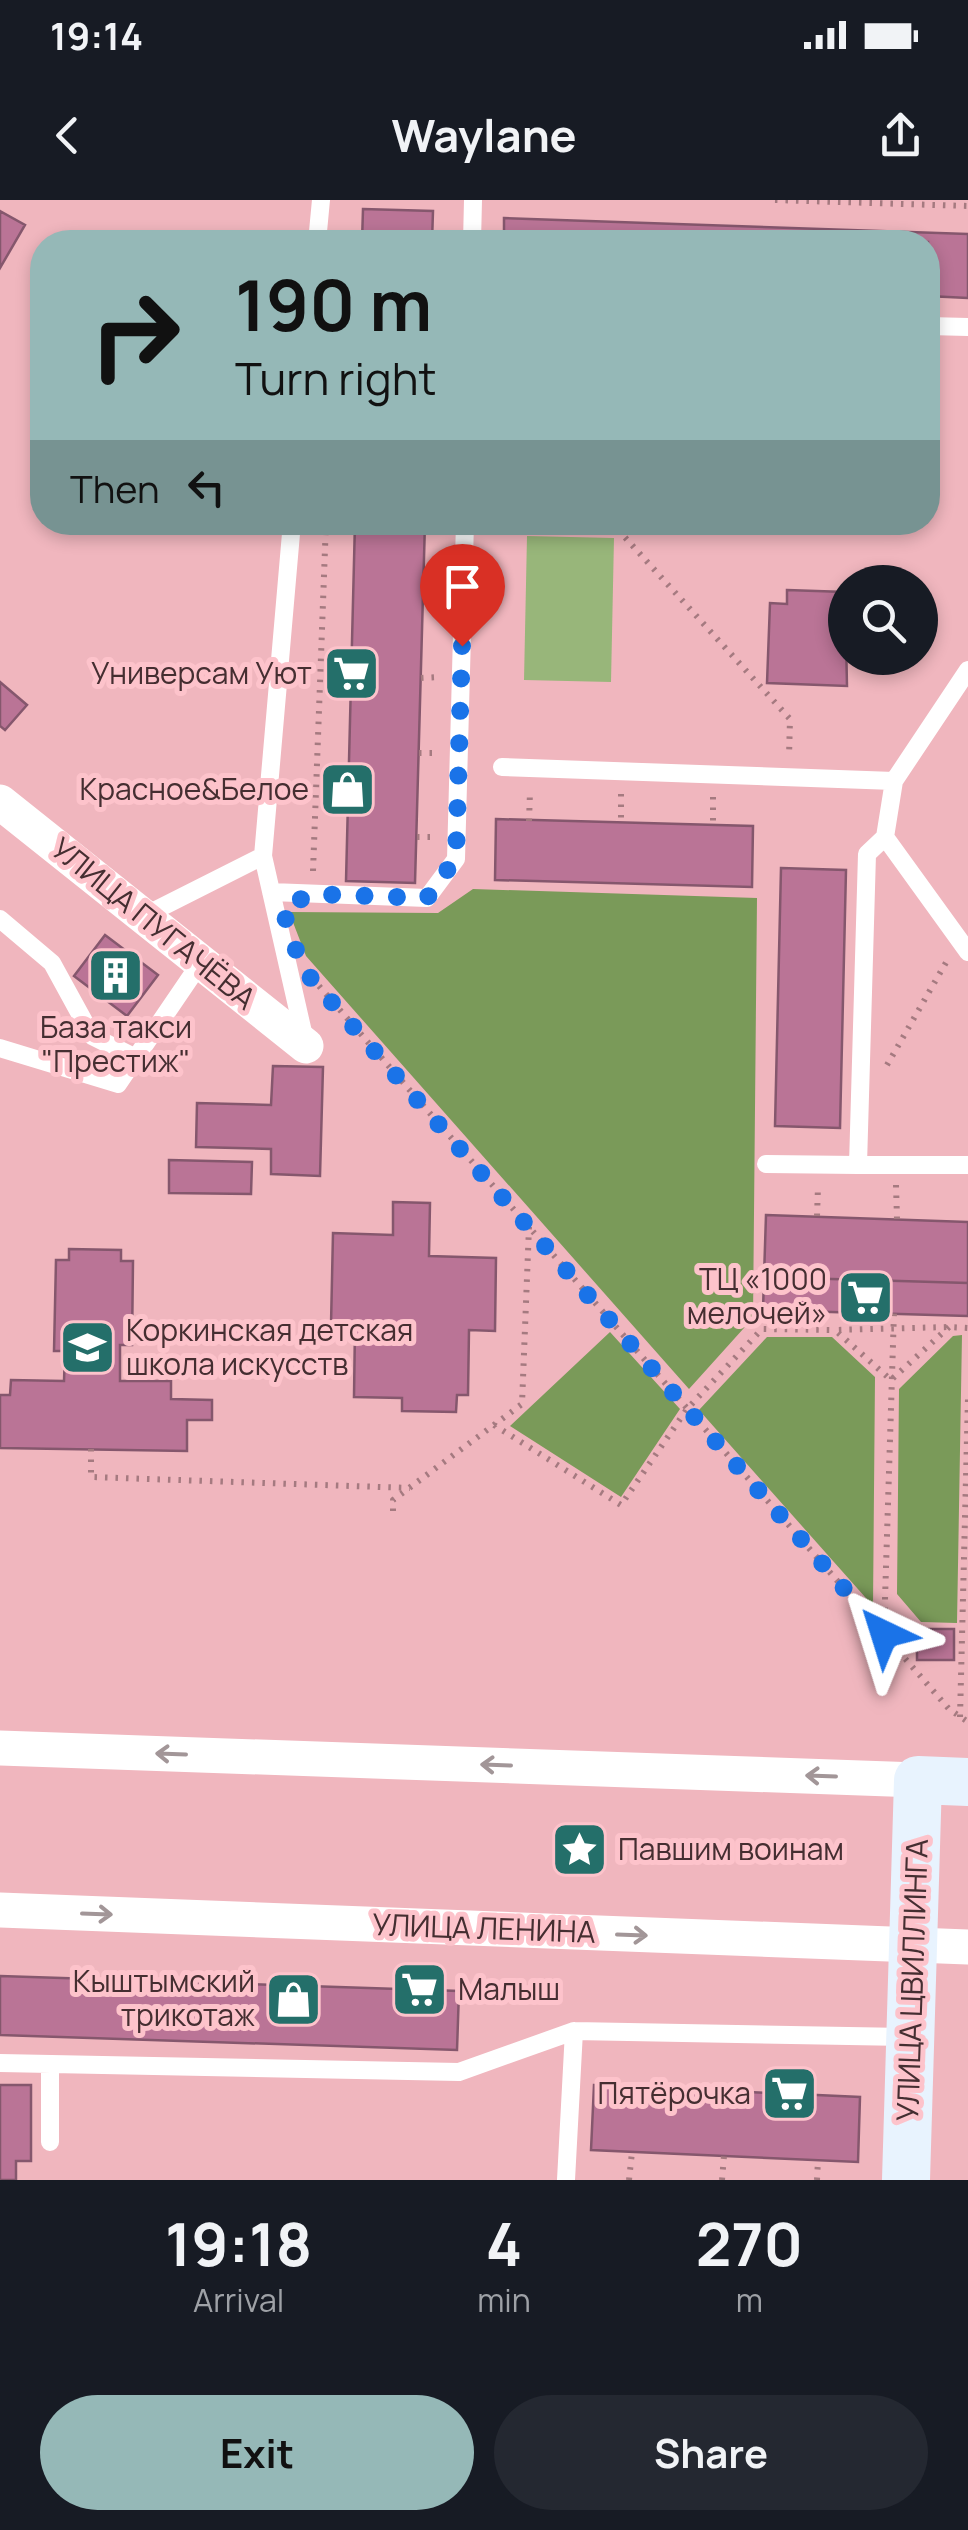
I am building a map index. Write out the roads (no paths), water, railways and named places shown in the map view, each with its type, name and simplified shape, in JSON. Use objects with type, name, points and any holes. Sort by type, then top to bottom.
[{"type":"street","name":"УЛИЦА ПУГАЧЁВА","points":[[0,802],[306,1046]]},
{"type":"street","points":[[0,1748],[968,1782]]},
{"type":"street","name":"УЛИЦА ЦВИЛЛИНГА","points":[[906,2180],[918,1780]]},
{"type":"street","name":"УЛИЦА ЛЕНИНА","points":[[0,1910],[968,1947]]},
{"type":"lane","points":[[318,230],[321,200]]},
{"type":"lane","points":[[472,230],[473,200]]},
{"type":"lane","points":[[940,326],[968,327]]},
{"type":"lane","points":[[291,535],[263,856],[306,1046]]},
{"type":"lane","points":[[271,892],[427,898],[456,858],[465,535]]},
{"type":"lane","points":[[858,1165],[866,854],[885,837],[894,781],[968,670]]},
{"type":"lane","points":[[502,767],[894,781]]},
{"type":"lane","points":[[885,837],[964,945]]},
{"type":"lane","points":[[144,916],[263,856]]},
{"type":"lane","points":[[0,919],[52,962],[92,1036],[136,1058]]},
{"type":"lane","points":[[0,1048],[118,1084],[201,962]]},
{"type":"lane","points":[[766,1164],[968,1165]]},
{"type":"lane","points":[[0,2063],[460,2072],[574,2032],[912,2037]]},
{"type":"lane","points":[[566,2180],[574,2032]]},
{"type":"lane","points":[[50,2064],[50,2142]]},
{"type":"place","name":"Универсам Уют","points":[[351,674]]},
{"type":"place","name":"Красное&Белое","points":[[348,790]]},
{"type":"place","name":"База такси \"Престиж\"","points":[[116,975]]},
{"type":"place","name":"ТЦ «1000 мелочей»","points":[[866,1297]]},
{"type":"place","name":"Коркинская детская школа искусств","points":[[87,1348]]},
{"type":"place","name":"Павшим воинам","points":[[579,1850]]},
{"type":"place","name":"Малыш","points":[[419,1990]]},
{"type":"place","name":"Кыштымский трикотаж","points":[[294,1999]]},
{"type":"place","name":"Пятёрочка","points":[[790,2094]]}]
